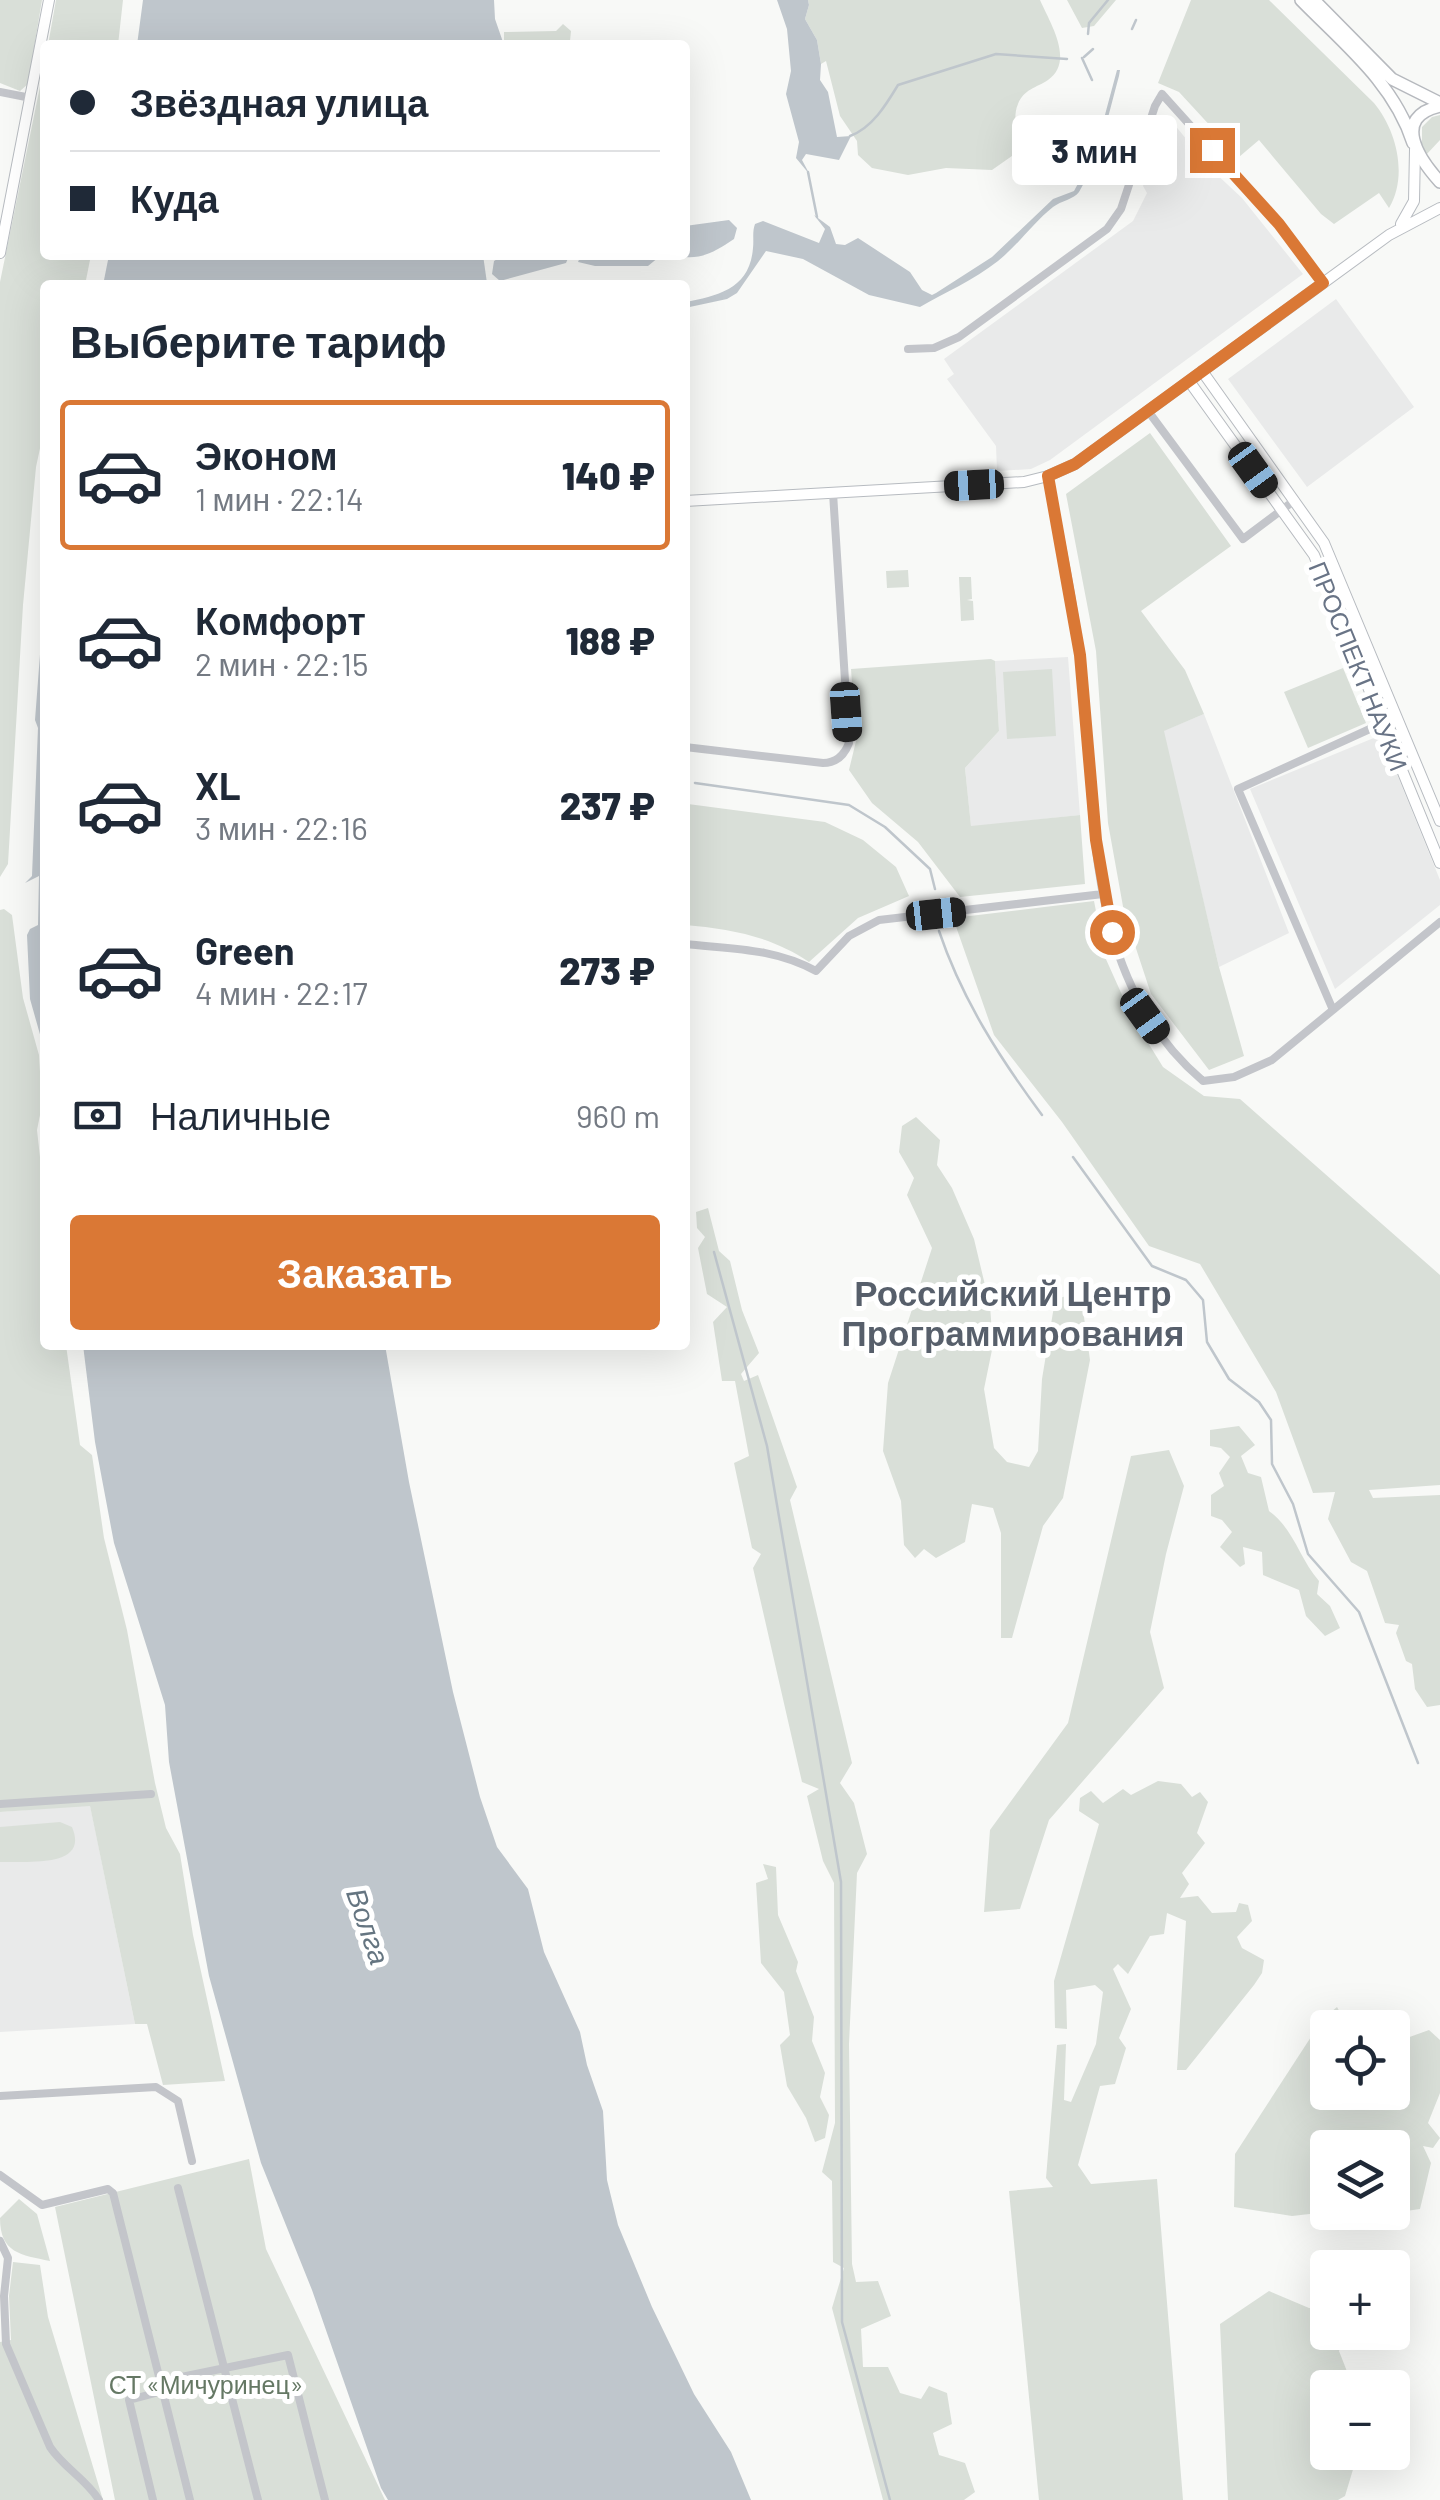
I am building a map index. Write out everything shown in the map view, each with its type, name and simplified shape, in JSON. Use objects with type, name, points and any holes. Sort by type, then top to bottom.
[{"type":"main road","points":[[1300,0],[1385,86],[1401,110],[1414,146],[1440,182]]},
{"type":"main road","points":[[1314,0],[1392,79],[1440,105]]},
{"type":"main road","points":[[1414,146],[1413,131],[1420,116],[1440,105]]},
{"type":"street","points":[[42,40],[49,0]]},
{"type":"street","points":[[0,253],[40,49]]},
{"type":"street","points":[[0,92],[31,98]]},
{"type":"street","points":[[908,349],[934,348],[960,337],[1107,228],[1121,208],[1154,106],[1162,94],[1279,224],[1323,283]]},
{"type":"street","points":[[1398,229],[1414,201],[1414,146]]},
{"type":"street","points":[[690,501],[1024,482],[1048,476],[1075,464],[1398,229],[1440,208]]},
{"type":"street","name":"ПРОСПЕКТ НАУКИ","points":[[1202,372],[1296,500],[1326,548],[1440,822]]},
{"type":"street","name":"ПРОСПЕКТ НАУКИ","points":[[1189,381],[1314,555],[1440,864]]},
{"type":"street","points":[[1148,411],[1243,539],[1296,500]]},
{"type":"street","points":[[1048,476],[1080,655],[1103,894],[1120,960],[1145,1016],[1174,1057],[1203,1081],[1234,1077],[1272,1060],[1440,922]]},
{"type":"street","points":[[690,747],[823,763],[831,763],[846,752],[833,493]]},
{"type":"street","points":[[1333,1010],[1238,788],[1384,723]]},
{"type":"street","points":[[690,945],[774,953],[816,971],[849,936],[879,920],[1103,894]]},
{"type":"street","points":[[0,1804],[151,1794]]},
{"type":"street","points":[[0,2096],[156,2087],[178,2100],[192,2161]]},
{"type":"street","points":[[0,2174],[42,2204],[108,2189],[113,2193],[190,2500]]},
{"type":"street","points":[[178,2188],[258,2500]]},
{"type":"street","points":[[0,2241],[8,2258],[4,2296],[6,2344],[50,2447],[99,2500]]},
{"type":"street","points":[[154,2500],[129,2400],[224,2366],[288,2356],[325,2500]]},
{"type":"shaded area","points":[[1173,123],[1212,170],[1242,198],[1303,274],[1050,460],[1031,469],[997,471],[996,446],[947,379],[954,374],[944,359],[1133,221],[1147,193],[1143,186],[1163,131]]},
{"type":"shaded area","points":[[1336,299],[1414,407],[1307,487],[1228,379]]},
{"type":"shaded area","points":[[1068,657],[1080,815],[971,827],[965,768],[999,731],[995,661]]},
{"type":"shaded area","points":[[1204,714],[1289,933],[1219,967],[1163,731]]},
{"type":"shaded area","points":[[1381,735],[1440,880],[1440,905],[1335,989],[1250,789]]},
{"type":"shaded area","points":[[90,1805],[135,2024],[0,2032],[0,1812]]},
{"type":"green space","points":[[0,0],[42,0],[28,84],[20,91],[0,83]]},
{"type":"green space","points":[[56,0],[123,0],[119,40],[49,40]]},
{"type":"green space","points":[[808,0],[1040,0],[1058,41],[1060,63],[1048,80],[1021,99],[1015,121],[1019,151],[992,170],[946,168],[908,175],[872,168],[858,155],[857,141],[840,116],[826,61],[821,64],[817,40],[805,19]]},
{"type":"green space","points":[[1067,0],[1116,0],[1094,26],[1082,28]]},
{"type":"green space","points":[[1191,0],[1269,0],[1374,103],[1394,140],[1399,168],[1389,208],[1379,193],[1334,224],[1321,214],[1259,140],[1239,157],[1179,92],[1158,83]]},
{"type":"green space","points":[[563,24],[571,31],[570,40],[504,40],[504,32],[556,31]]},
{"type":"green space","points":[[40,86],[40,260],[90,260],[86,280],[40,280],[40,448],[23,605],[8,864],[0,877],[0,282]]},
{"type":"green space","points":[[1440,115],[1440,140],[1426,155],[1422,127]]},
{"type":"green space","points":[[1150,433],[1231,546],[1141,611],[1185,670],[1204,714],[1164,731],[1219,967],[1244,1056],[1209,1070],[1151,994],[1124,912],[1108,823],[1096,651],[1066,494]]},
{"type":"green space","points":[[908,570],[909,587],[887,588],[886,571]]},
{"type":"green space","points":[[959,577],[971,577],[972,599],[967,600],[973,601],[974,620],[961,621]]},
{"type":"green space","points":[[995,661],[999,731],[965,768],[971,826],[1080,815],[1085,884],[960,897],[918,842],[872,803],[849,770],[856,741],[851,669]]},
{"type":"green space","points":[[1343,668],[1366,723],[1308,748],[1284,692]]},
{"type":"green space","points":[[1052,669],[1056,736],[1007,739],[1003,672]]},
{"type":"green space","points":[[690,804],[825,822],[863,840],[896,867],[909,896],[858,918],[809,962],[750,935],[690,926]]},
{"type":"green space","points":[[1094,901],[1105,957],[1131,1015],[1163,1067],[1204,1096],[1240,1099],[1440,1275],[1440,1485],[1369,1490],[1373,1498],[1440,1495],[1440,1705],[1427,1707],[1415,1689],[1412,1664],[1406,1661],[1396,1633],[1399,1625],[1385,1623],[1367,1571],[1351,1562],[1328,1519],[1335,1492],[1313,1493],[1276,1392],[1200,1264],[1149,1246],[1062,1122],[994,1035],[953,918]]},
{"type":"green space","points":[[0,910],[12,915],[23,998],[39,1055],[40,1350],[67,1350],[80,1445],[92,1455],[104,1538],[127,1630],[155,1783],[166,1828],[180,1854],[225,2081],[163,2085],[147,2024],[135,2024],[90,1806],[0,1812]]},
{"type":"green space","points":[[916,1117],[940,1140],[937,1165],[952,1188],[974,1239],[990,1306],[993,1345],[984,1389],[994,1448],[1007,1462],[1029,1467],[1038,1451],[1042,1379],[1055,1300],[1071,1294],[1083,1310],[1090,1360],[1063,1498],[1043,1526],[1012,1638],[1001,1638],[1001,1533],[993,1508],[972,1504],[965,1542],[936,1558],[924,1549],[915,1558],[904,1545],[901,1501],[883,1451],[888,1383],[932,1248],[907,1195],[914,1178],[899,1152],[902,1126]]},
{"type":"green space","points":[[708,1208],[719,1251],[730,1261],[742,1310],[759,1353],[741,1374],[744,1381],[758,1375],[797,1487],[790,1500],[852,1763],[840,1783],[854,1803],[867,1854],[857,1873],[849,2044],[852,2264],[856,2282],[878,2281],[891,2316],[861,2329],[863,2367],[888,2367],[900,2393],[921,2399],[929,2386],[947,2393],[952,2424],[933,2433],[939,2455],[965,2463],[975,2492],[964,2500],[883,2500],[832,2308],[844,2268],[833,2262],[832,2181],[822,2172],[835,2123],[834,1883],[823,1861],[807,1796],[819,1789],[802,1782],[753,1568],[761,1554],[752,1548],[734,1463],[749,1456],[735,1381],[722,1381],[713,1322],[727,1307],[707,1294],[698,1248],[705,1237],[697,1228],[696,1212]]},
{"type":"green space","points":[[1239,1426],[1255,1445],[1241,1456],[1248,1473],[1261,1477],[1269,1511],[1285,1526],[1319,1581],[1317,1594],[1330,1606],[1340,1628],[1325,1636],[1306,1616],[1299,1590],[1263,1575],[1262,1552],[1243,1547],[1245,1564],[1240,1567],[1220,1547],[1232,1532],[1222,1520],[1211,1516],[1211,1495],[1224,1486],[1219,1473],[1230,1457],[1221,1448],[1210,1446],[1210,1430]]},
{"type":"green space","points":[[1169,1450],[1184,1486],[1150,1632],[1164,1688],[1049,1820],[1020,1909],[984,1912],[990,1830],[1068,1723],[1131,1456]]},
{"type":"green space","points":[[1158,1781],[1181,1784],[1192,1797],[1200,1792],[1208,1802],[1197,1833],[1205,1843],[1182,1873],[1189,1884],[1180,1898],[1198,1896],[1212,1913],[1236,1912],[1239,1903],[1248,1905],[1252,1921],[1237,1937],[1242,1948],[1264,1960],[1254,1985],[1186,2070],[1177,2070],[1186,1921],[1167,1913],[1164,1934],[1150,1936],[1128,1974],[1118,1964],[1113,1969],[1131,2009],[1119,2038],[1126,2048],[1115,2084],[1100,2086],[1078,2165],[1091,2184],[1157,2179],[1183,2500],[1039,2500],[1009,2191],[1053,2187],[1046,2178],[1057,2045],[1066,2044],[1064,2100],[1071,2102],[1096,2044],[1103,1992],[1095,1985],[1066,1990],[1067,2029],[1055,2028],[1054,1981],[1099,1824],[1079,1811],[1080,1798],[1091,1791],[1103,1803],[1123,1789],[1131,1795]]},
{"type":"green space","points":[[60,1822],[72,1827],[75,1841],[64,1856],[39,1862],[0,1862],[0,1827]]},
{"type":"green space","points":[[763,1864],[776,1867],[778,1915],[798,1962],[796,1971],[814,2017],[812,2041],[825,2073],[820,2097],[829,2115],[825,2138],[815,2142],[787,2086],[780,2045],[790,2035],[784,1992],[761,1963],[756,1883],[768,1879]]},
{"type":"green space","points":[[1429,2030],[1440,2040],[1440,2093],[1428,2123],[1440,2138],[1433,2148],[1423,2146],[1431,2163],[1420,2209],[1410,2210],[1410,2130],[1310,2130],[1310,2214],[1292,2216],[1234,2207],[1235,2154],[1310,2038],[1310,2110],[1410,2110],[1410,2037]]},
{"type":"green space","name":"СТ «Мичуринец»","points":[[249,2159],[266,2249],[385,2500],[115,2500],[55,2207]]},
{"type":"green space","points":[[19,2199],[37,2214],[50,2261],[21,2254],[4,2239],[0,2218]]},
{"type":"green space","points":[[13,2262],[40,2265],[48,2317],[103,2500],[0,2500],[0,2342],[11,2340],[9,2296]]},
{"type":"green space","points":[[1269,2291],[1310,2308],[1310,2350],[1340,2350],[1346,2370],[1310,2370],[1310,2470],[1353,2470],[1345,2496],[1338,2500],[1228,2500],[1220,2324]]},
{"type":"water","points":[[143,0],[494,0],[502,40],[138,40]]},
{"type":"water","points":[[777,0],[808,0],[805,19],[817,40],[820,80],[828,92],[837,137],[851,136],[839,160],[806,154],[802,160],[810,175],[796,158],[799,142],[786,94],[791,71],[787,29]]},
{"type":"water","points":[[1120,70],[1103,136],[1079,192],[1053,207],[998,261],[959,286],[920,307],[869,295],[803,259],[766,251],[737,293],[690,307],[690,301],[721,293],[739,281],[751,262],[755,224],[763,221],[819,243],[825,229],[814,215],[830,227],[836,244],[845,245],[858,238],[910,272],[922,290],[932,295],[992,257],[1053,199],[1074,191],[1095,152]]},
{"type":"water","points":[[729,220],[737,228],[734,239],[727,244],[713,252],[690,257],[690,225]]},
{"type":"water","points":[[108,260],[484,260],[487,280],[104,280]]},
{"type":"water","points":[[567,260],[504,280],[492,274],[494,261]]},
{"type":"water","points":[[655,260],[648,266],[595,266],[578,262]]},
{"type":"water","points":[[40,654],[40,1034],[30,999],[27,935],[38,925],[39,876],[25,883],[32,876],[38,728],[35,720]]},
{"type":"water","name":"Волга","points":[[84,1350],[386,1350],[453,1692],[480,1797],[497,1847],[528,1889],[544,1952],[580,2032],[603,2111],[607,2180],[618,2225],[694,2394],[731,2452],[751,2500],[388,2500],[261,2163],[209,1976],[169,1762],[165,1705],[114,1543],[95,1442]]},
{"type":"waterway","points":[[1088,34],[1089,23],[1108,0]]},
{"type":"waterway","points":[[1132,29],[1136,20]]},
{"type":"waterway","points":[[1084,57],[1093,49]]},
{"type":"waterway","points":[[850,136],[872,122],[898,85],[996,54],[1067,59]]},
{"type":"waterway","points":[[1082,58],[1092,80]]},
{"type":"waterway","points":[[808,172],[817,217]]},
{"type":"waterway","points":[[695,783],[849,805],[885,827],[930,869],[935,889]]},
{"type":"waterway","points":[[939,931],[983,1027],[1042,1115]]},
{"type":"waterway","points":[[1073,1157],[1152,1266],[1186,1280],[1203,1300],[1207,1342],[1229,1379],[1259,1402],[1271,1420],[1272,1464],[1293,1504],[1308,1554],[1359,1612],[1418,1763]]},
{"type":"waterway","points":[[714,1252],[767,1446],[841,1882],[842,2322],[890,2500]]},
{"type":"district","name":"Российский Центр Программирования","points":[[1013,1312]]},
{"type":"route","points":[[1112,932],[1096,840],[1080,655],[1048,476],[1075,464],[1323,283],[1279,224],[1212,150]]}]
